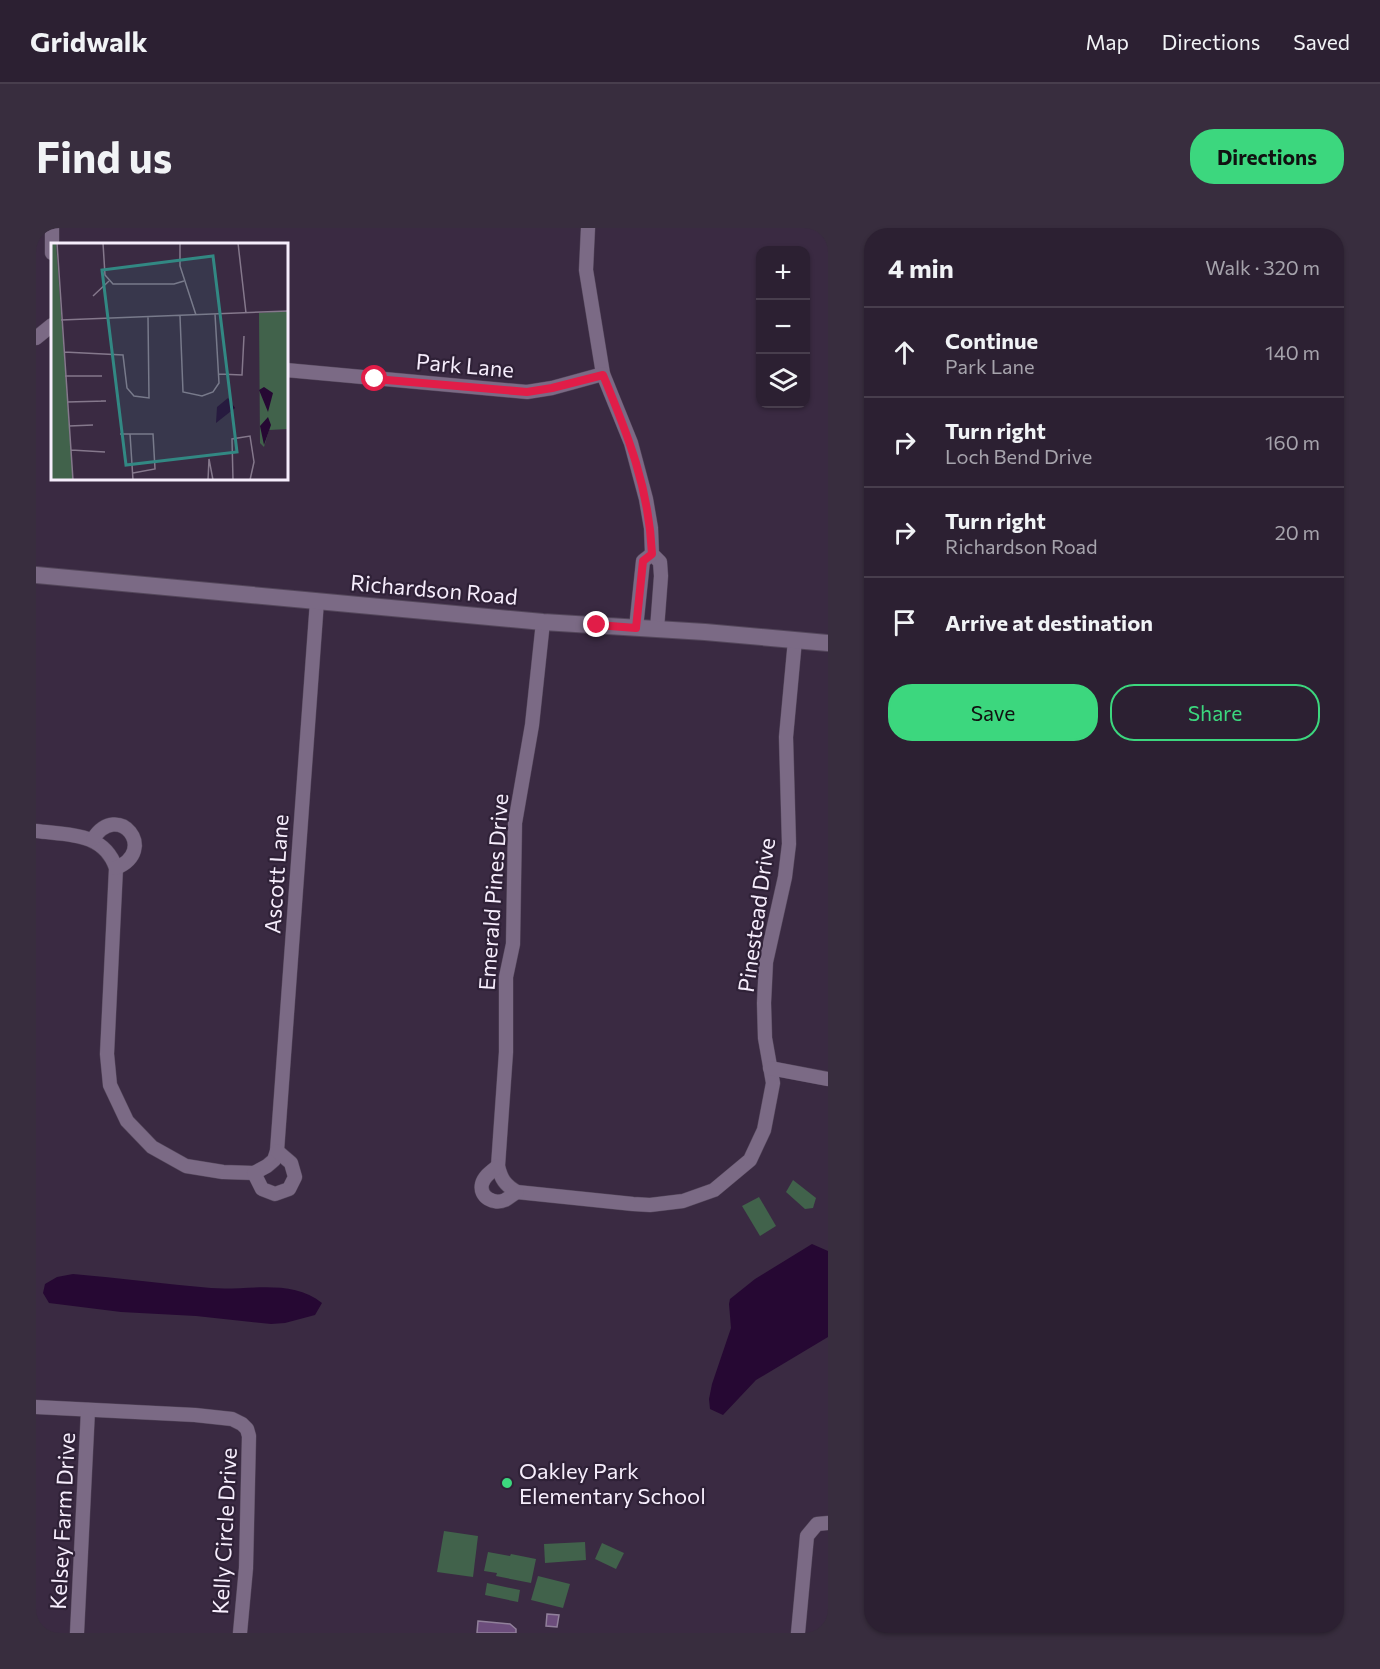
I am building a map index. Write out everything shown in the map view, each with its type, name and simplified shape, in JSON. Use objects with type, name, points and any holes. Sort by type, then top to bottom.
[{"type":"street","points":[[588,228],[586,270],[603,375],[631,443],[646,499],[651,528],[652,554],[660,562],[657,629]]},
{"type":"street","points":[[36,338],[51,327]]},
{"type":"street","name":"Park Lane","points":[[288,370],[527,392],[603,375]]},
{"type":"street","points":[[636,628],[643,561],[652,554]]},
{"type":"street","name":"Richardson Road","points":[[36,575],[543,622],[828,643]]},
{"type":"street","name":"Ascott Lane","points":[[277,1151],[317,601]]},
{"type":"street","name":"Emerald Pines Drive","points":[[498,1166],[487,1175],[482,1184],[487,1199],[496,1202],[504,1201],[511,1189],[501,1177],[498,1166],[506,1052],[506,977],[513,944],[514,823],[532,725],[543,622]]},
{"type":"street","name":"Pinestead Drive","points":[[511,1189],[650,1205],[683,1201],[714,1190],[750,1160],[764,1130],[773,1083],[765,1038],[766,962],[785,877],[789,844],[786,737],[795,640]]},
{"type":"street","points":[[93,839],[99,829],[110,824],[121,825],[131,832],[136,842],[134,854],[127,863],[116,868]]},
{"type":"street","points":[[36,831],[93,839],[105,847],[112,856],[116,868],[107,1054],[110,1085],[126,1121],[152,1147],[186,1166],[223,1172],[254,1173],[274,1160],[277,1151],[291,1163],[295,1177],[289,1190],[275,1194],[262,1189],[254,1173]]},
{"type":"street","points":[[770,1068],[828,1079]]},
{"type":"street","name":"Kelly Circle Drive","points":[[36,1407],[195,1415],[231,1419],[247,1429],[249,1436],[246,1568],[240,1633]]},
{"type":"street","name":"Kelsey Farm Drive","points":[[77,1633],[88,1410]]},
{"type":"street","points":[[798,1633],[805,1543],[811,1528],[816,1524],[828,1523]]},
{"type":"green space","points":[[793,1180],[816,1198],[813,1208],[805,1209],[786,1192]]},
{"type":"green space","points":[[759,1197],[776,1226],[760,1236],[742,1206]]},
{"type":"green space","points":[[444,1531],[478,1536],[473,1577],[437,1572]]},
{"type":"green space","points":[[585,1542],[586,1560],[545,1563],[544,1544]]},
{"type":"green space","points":[[602,1543],[624,1553],[616,1569],[595,1559]]},
{"type":"green space","points":[[488,1552],[536,1559],[531,1583],[496,1576],[497,1573],[484,1571]]},
{"type":"green space","points":[[538,1576],[570,1584],[563,1608],[531,1600]]},
{"type":"green space","points":[[487,1583],[520,1590],[518,1602],[485,1595]]},
{"type":"shaded area","points":[[812,1244],[828,1251],[828,1337],[756,1380],[723,1415],[710,1409],[712,1384],[731,1328],[730,1299],[755,1279]]},
{"type":"shaded area","points":[[73,1274],[211,1288],[283,1288],[310,1295],[322,1303],[315,1315],[285,1323],[271,1324],[196,1316],[121,1312],[49,1303],[43,1293],[45,1284],[57,1277]]},
{"type":"building","points":[[547,1614],[559,1615],[557,1627],[546,1626]]},
{"type":"building","points":[[478,1621],[510,1624],[516,1629],[516,1633],[477,1633]]},
{"type":"place","name":"Oakley Park Elementary School","points":[[507,1483]]},
{"type":"route","points":[[375,379],[527,392],[603,375],[631,443],[646,499],[651,528],[652,554],[643,561],[636,628],[597,625]]}]
